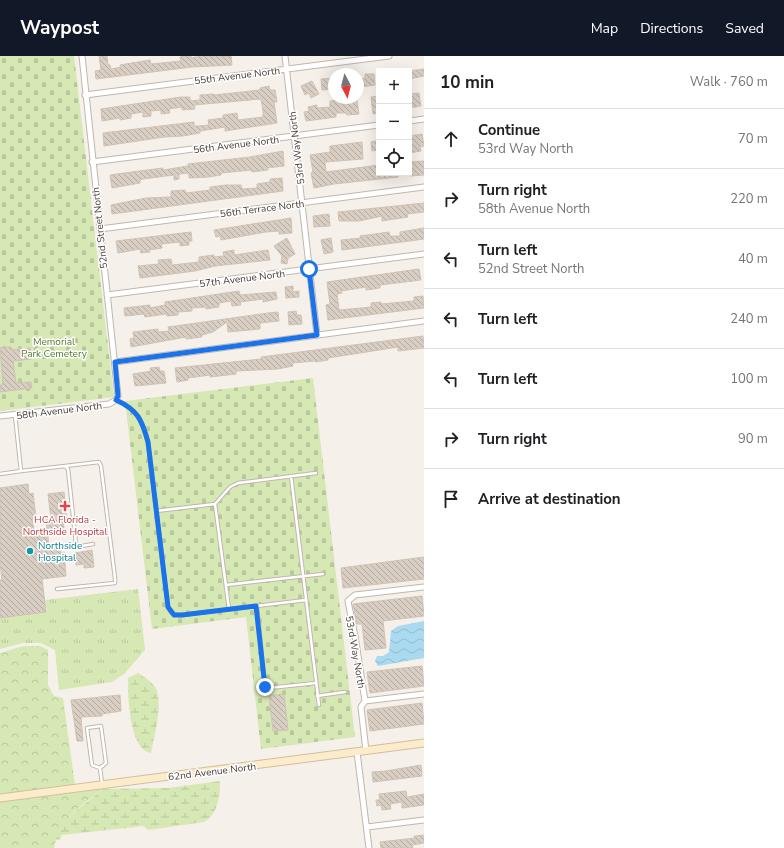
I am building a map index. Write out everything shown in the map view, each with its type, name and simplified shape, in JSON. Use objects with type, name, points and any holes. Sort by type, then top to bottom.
[{"type":"street","name":"52nd Street North","points":[[82,56],[92,162],[115,362],[118,396],[116,400]]},
{"type":"street","name":"53rd Way North","points":[[285,56],[317,335]]},
{"type":"street","name":"55th Avenue North","points":[[85,95],[389,56]]},
{"type":"street","points":[[412,121],[424,119]]},
{"type":"street","name":"56th Avenue North","points":[[92,162],[376,125]]},
{"type":"street","name":"56th Terrace North","points":[[100,229],[424,187]]},
{"type":"street","name":"57th Avenue North","points":[[107,295],[424,254]]},
{"type":"street","points":[[115,362],[424,322]]},
{"type":"street","name":"58th Avenue North","points":[[0,416],[109,404],[116,400]]},
{"type":"street","name":"53rd Way North","points":[[366,751],[361,707],[365,701],[348,601],[355,595],[424,587]]},
{"type":"street","points":[[365,701],[424,694]]},
{"type":"street","name":"62nd Avenue North","points":[[0,798],[424,743]]},
{"type":"street","points":[[358,752],[369,848]]},
{"type":"street","points":[[366,827],[424,820]]},
{"type":"lane","points":[[116,400],[130,406],[140,418],[148,442],[168,607],[170,612],[174,615],[182,615],[306,600]]},
{"type":"lane","points":[[15,414],[21,471]]},
{"type":"lane","points":[[0,474],[98,462],[101,466],[115,582],[57,589]]},
{"type":"lane","points":[[66,466],[68,469],[77,547],[93,544]]},
{"type":"lane","points":[[156,511],[215,504],[230,487],[238,483],[316,473]]},
{"type":"lane","points":[[291,476],[318,705]]},
{"type":"lane","points":[[215,504],[229,609]]},
{"type":"lane","points":[[226,585],[323,574]]},
{"type":"lane","points":[[256,606],[265,687],[269,688],[316,683]]},
{"type":"lane","points":[[317,696],[345,692]]},
{"type":"lane","points":[[101,726],[106,763],[100,768],[92,765],[87,728],[101,726]]},
{"type":"lane","points":[[100,768],[102,785]]},
{"type":"green space","name":"Memorial Park Cemetery","points":[[0,56],[74,56],[114,397],[0,411]]},
{"type":"green space","points":[[313,378],[355,737],[261,749],[246,617],[152,629],[125,401]]},
{"type":"green space","points":[[138,589],[145,650],[124,674],[112,682],[59,690],[55,650],[41,643],[23,643],[0,649],[0,618],[47,611],[45,600]]},
{"type":"green space","points":[[23,646],[40,646],[48,650],[48,685],[54,696],[63,698],[75,785],[0,794],[0,653]]},
{"type":"green space","points":[[138,673],[152,683],[158,693],[158,719],[151,753],[144,749],[138,742],[134,733],[129,709],[128,678]]},
{"type":"green space","points":[[220,781],[219,798],[215,810],[209,819],[204,822],[148,830],[144,826],[62,835],[60,840],[55,840],[66,819],[103,789],[168,788]]},
{"type":"green space","points":[[103,789],[79,807],[66,821],[57,838],[54,848],[0,848],[0,802]]},
{"type":"water","points":[[424,621],[424,658],[378,666],[375,661],[377,656],[383,656],[389,652],[391,631],[398,626]]},
{"type":"building","points":[[99,56],[107,56],[108,65],[110,65],[111,69],[121,67],[120,65],[150,60],[151,64],[181,61],[180,57],[185,56],[191,56],[191,58],[201,56],[231,56],[232,65],[192,67],[96,79],[95,71],[101,70]]},
{"type":"building","points":[[424,69],[424,76],[412,78],[412,71]]},
{"type":"building","points":[[365,74],[374,74],[375,85],[364,87]]},
{"type":"building","points":[[328,78],[328,90],[322,90],[321,79]]},
{"type":"building","points":[[312,81],[319,94],[311,98],[309,93],[305,95],[301,86]]},
{"type":"building","points":[[269,86],[270,90],[275,90],[277,102],[274,102],[277,123],[225,131],[225,127],[200,131],[200,133],[183,136],[164,137],[104,146],[103,133],[194,122],[194,126],[209,125],[208,120],[223,118],[223,115],[237,113],[238,120],[263,117],[263,111],[261,99],[194,105],[195,109],[182,110],[182,107],[169,109],[170,113],[161,114],[161,110],[151,111],[151,116],[143,117],[143,112],[131,114],[131,118],[102,121],[101,109],[181,97],[190,97],[190,101],[200,100],[200,95],[260,90],[260,88]]},
{"type":"building","points":[[419,93],[421,106],[412,108],[412,94]]},
{"type":"building","points":[[376,96],[376,114],[373,114],[371,97]]},
{"type":"building","points":[[330,104],[358,104],[359,114],[347,115],[346,113],[336,113],[336,117],[306,121],[304,112],[309,111],[308,107],[317,105],[317,108],[330,107]]},
{"type":"building","points":[[422,134],[424,146],[420,147],[421,151],[412,152],[412,136]]},
{"type":"building","points":[[376,141],[376,150],[372,151],[371,142]]},
{"type":"building","points":[[362,142],[363,159],[325,162],[326,172],[376,165],[376,176],[398,177],[334,184],[314,188],[310,155],[330,152],[330,146]]},
{"type":"building","points":[[283,151],[284,166],[267,168],[268,170],[221,173],[221,175],[209,177],[189,178],[189,173],[179,174],[179,179],[174,180],[174,175],[143,179],[140,180],[140,183],[112,188],[110,175],[163,168],[163,170],[188,166],[188,164],[250,157]]},
{"type":"building","points":[[424,161],[424,175],[412,176],[412,162]]},
{"type":"building","points":[[282,178],[283,191],[112,214],[111,205],[146,198],[171,197],[171,191],[185,190],[186,193],[210,190],[210,187],[226,185],[241,185],[242,189],[257,188],[257,184],[270,182],[270,179]]},
{"type":"building","points":[[424,203],[424,212],[407,214],[408,217],[382,221],[382,216],[359,221],[339,221],[338,212]]},
{"type":"building","points":[[329,214],[330,226],[314,227],[313,216]]},
{"type":"building","points":[[291,218],[292,233],[279,234],[279,231],[266,232],[221,240],[220,236],[216,237],[214,230]]},
{"type":"building","points":[[424,228],[424,239],[342,250],[341,240],[361,238],[360,236],[389,232],[390,236],[400,236],[400,232]]},
{"type":"building","points":[[191,232],[192,241],[189,241],[189,245],[180,246],[180,242],[161,244],[162,248],[149,250],[150,252],[141,253],[140,249],[118,253],[116,241]]},
{"type":"building","points":[[287,238],[295,254],[288,258],[287,264],[281,263],[282,256],[274,246]]},
{"type":"building","points":[[331,238],[333,252],[324,254],[321,240]]},
{"type":"building","points":[[234,250],[234,255],[268,250],[270,260],[215,266],[195,271],[140,278],[138,266],[159,264],[158,260],[171,259],[172,265],[199,262],[199,257],[214,255],[214,257],[224,256],[223,252]]},
{"type":"building","points":[[419,269],[421,280],[380,285],[380,288],[366,290],[366,287],[341,291],[342,293],[337,294],[339,310],[371,307],[371,303],[381,302],[381,304],[414,301],[414,297],[423,296],[424,308],[328,320],[326,305],[330,304],[327,282]]},
{"type":"building","points":[[293,286],[293,292],[299,291],[299,297],[286,298],[285,287]]},
{"type":"building","points":[[239,291],[240,295],[276,292],[277,299],[263,302],[263,299],[240,302],[241,305],[232,306],[231,301],[219,303],[219,307],[206,309],[206,307],[192,308],[192,311],[178,312],[178,315],[167,316],[166,314],[145,317],[144,314],[125,316],[124,308],[150,305],[150,308],[165,305],[165,302]]},
{"type":"building","points":[[296,311],[297,315],[301,315],[302,324],[289,325],[288,312]]},
{"type":"building","points":[[278,312],[279,321],[260,323],[260,329],[228,332],[227,322],[213,332],[202,335],[202,337],[186,339],[186,337],[131,347],[130,339],[134,338],[133,332],[158,329],[158,332],[169,331],[168,327]]},
{"type":"building","points":[[423,336],[424,348],[398,351],[398,347],[328,358],[328,360],[315,362],[292,363],[293,366],[278,369],[236,371],[236,374],[210,377],[210,375],[188,378],[188,380],[177,382],[175,368],[261,359],[261,357]]},
{"type":"building","points":[[11,347],[12,350],[30,348],[32,359],[13,361],[16,383],[31,382],[32,388],[0,392],[0,385],[3,385],[0,348]]},
{"type":"building","points":[[159,367],[160,371],[164,371],[166,383],[135,386],[133,374],[151,371],[150,368]]},
{"type":"building","name":"Northside Hospital","points":[[28,484],[29,494],[33,493],[36,518],[32,519],[34,530],[47,528],[46,520],[51,519],[48,494],[64,492],[67,522],[63,522],[64,528],[51,529],[51,535],[48,536],[49,549],[60,548],[61,553],[64,552],[66,576],[42,579],[46,612],[0,618],[0,580],[2,580],[0,563],[0,488]]},
{"type":"building","points":[[92,550],[94,567],[84,568],[84,564],[76,565],[75,553]]},
{"type":"building","points":[[424,557],[424,579],[343,588],[341,568]]},
{"type":"building","points":[[422,596],[424,616],[383,621],[386,648],[365,650],[362,624],[357,624],[353,604]]},
{"type":"building","points":[[422,666],[424,686],[370,693],[367,672]]},
{"type":"building","points":[[284,694],[288,730],[273,731],[269,696]]},
{"type":"building","points":[[120,695],[121,711],[102,714],[102,716],[81,717],[83,741],[77,741],[71,700]]},
{"type":"building","points":[[422,703],[424,724],[370,731],[367,710]]},
{"type":"building","points":[[421,765],[422,776],[373,782],[372,772]]},
{"type":"building","points":[[406,791],[407,797],[424,794],[424,805],[402,808],[402,802],[390,804],[391,809],[382,810],[381,805],[377,806],[376,800],[380,800],[379,794]]},
{"type":"building","points":[[424,835],[424,843],[412,845],[413,848],[381,848],[380,842],[415,838],[414,836]]},
{"type":"place","name":"HCA Florida - Northside Hospital","points":[[65,506]]},
{"type":"place","name":"Northside Hospital","points":[[30,551]]},
{"type":"route","points":[[265,687],[256,606],[182,615],[174,615],[170,612],[168,607],[148,442],[140,418],[130,406],[116,400],[118,396],[115,362],[317,335],[309,269]]}]
